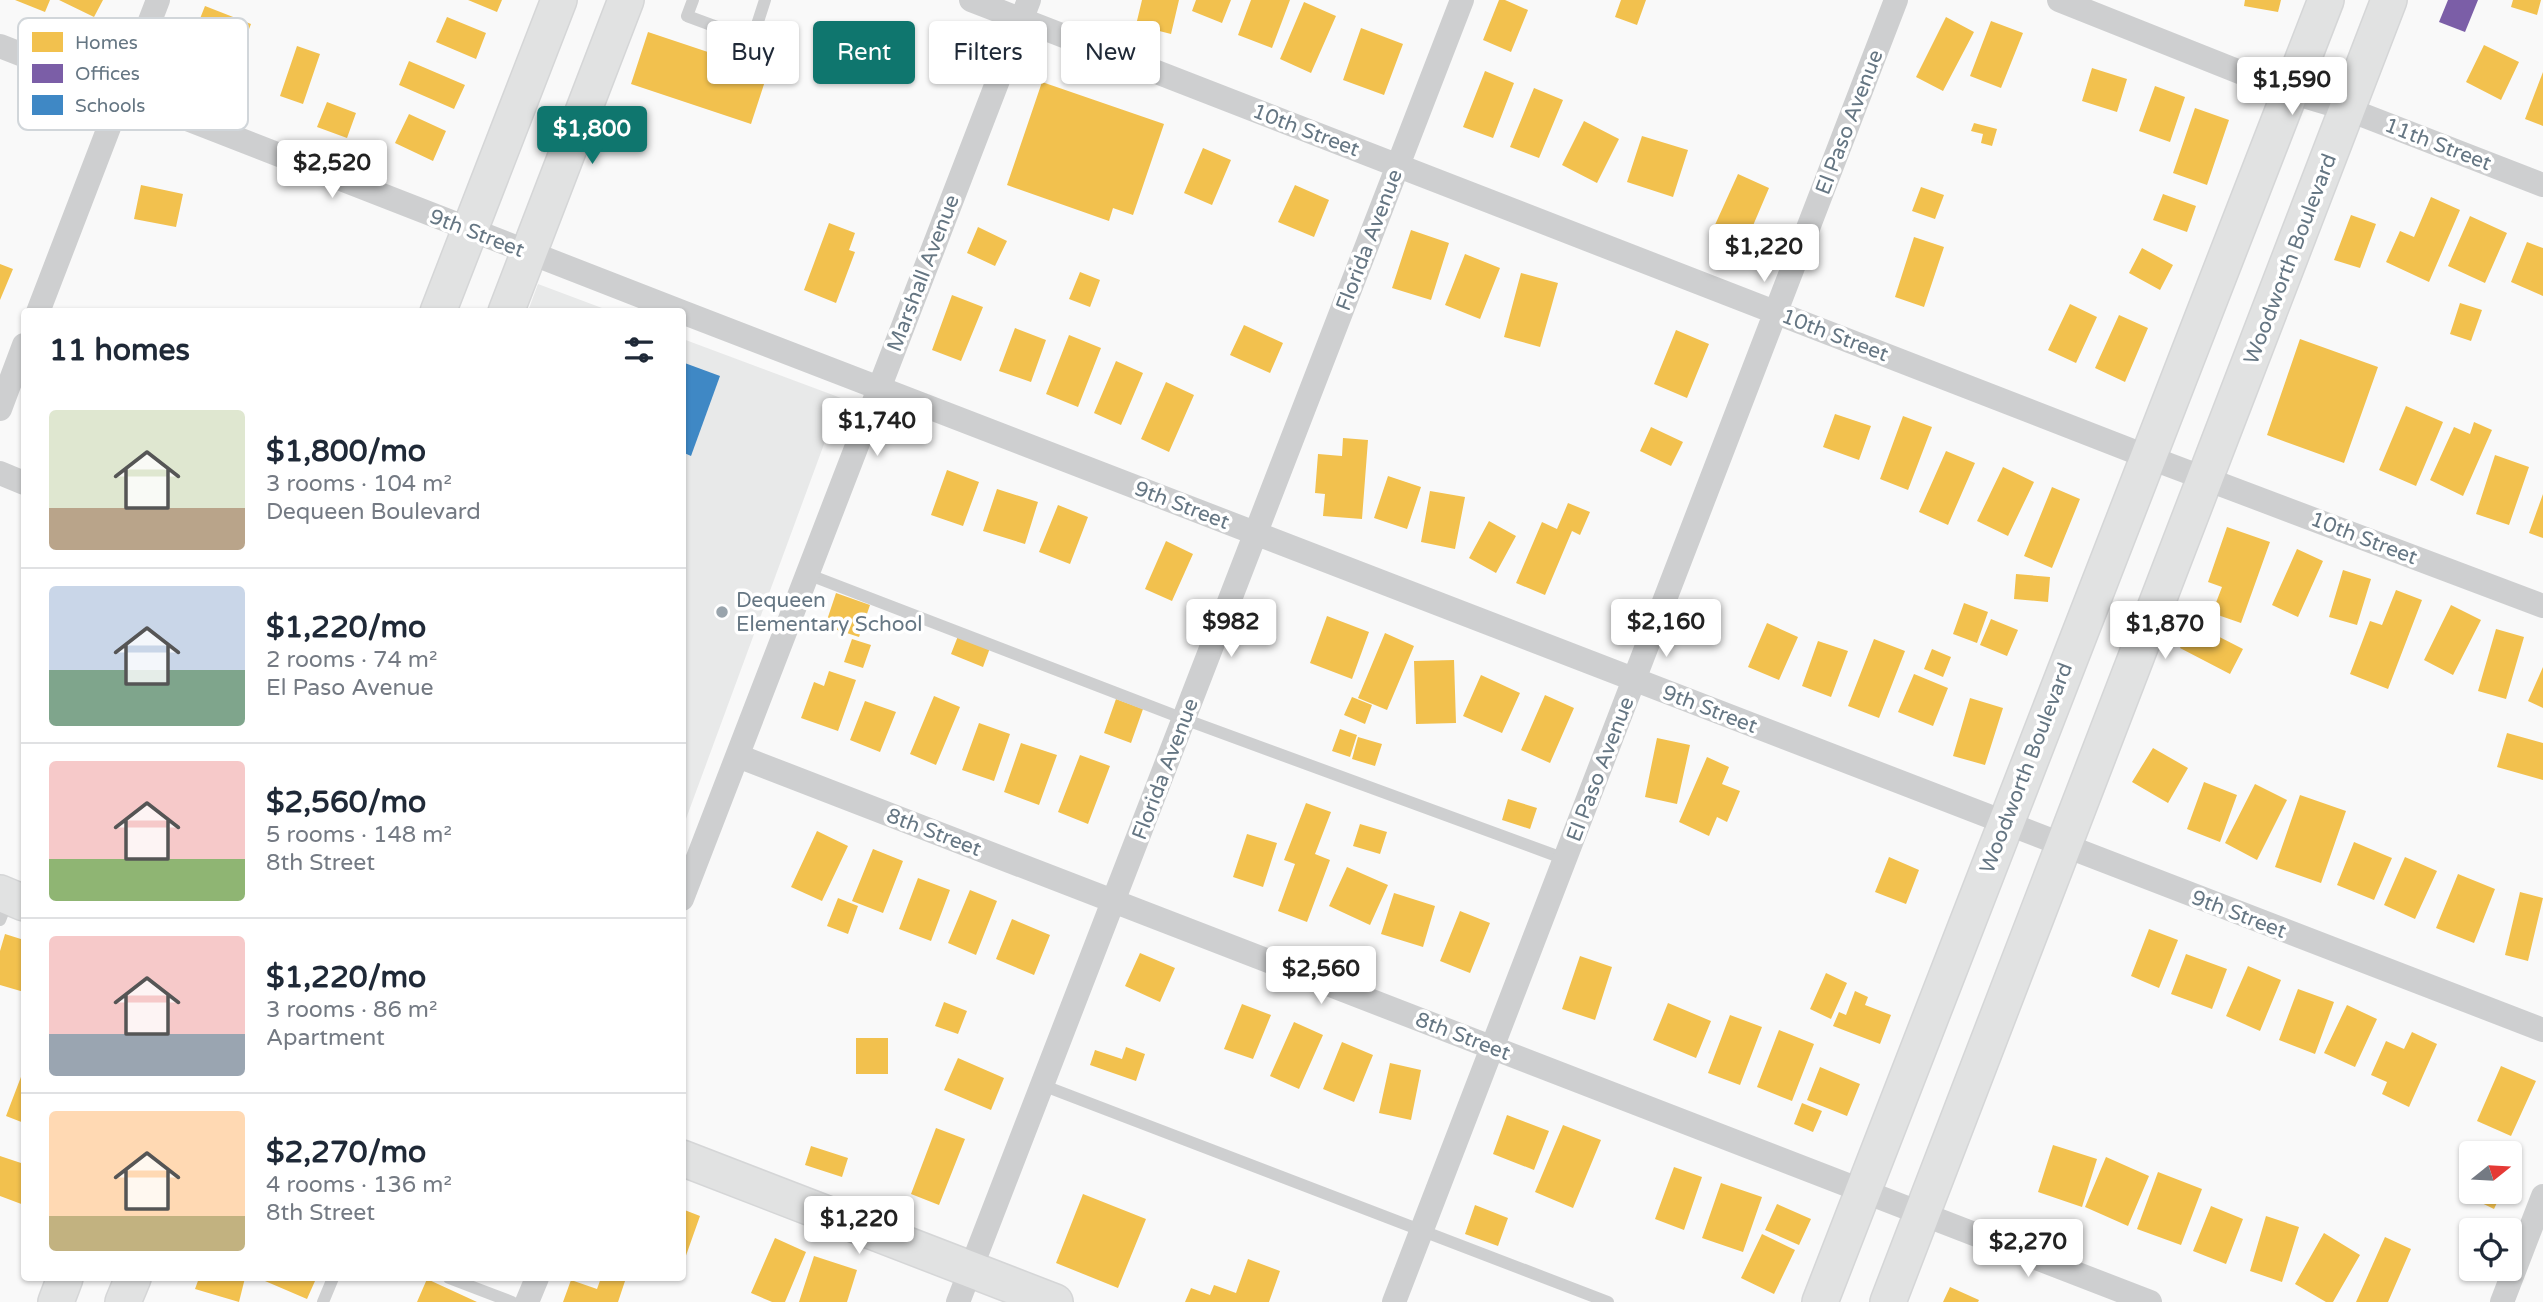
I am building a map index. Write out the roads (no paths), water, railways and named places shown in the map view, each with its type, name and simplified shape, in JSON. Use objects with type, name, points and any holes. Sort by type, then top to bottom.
[{"type":"main road","points":[[440,308],[559,0]]},
{"type":"main road","points":[[507,308],[626,0]]},
{"type":"main road","name":"Woodworth Boulevard","points":[[1820,1302],[2326,0]]},
{"type":"main road","name":"Woodworth Boulevard","points":[[1888,1302],[2389,0]]},
{"type":"main road","points":[[686,1160],[1055,1302]]},
{"type":"main road","points":[[55,1302],[64,1281]]},
{"type":"main road","points":[[123,1302],[132,1281]]},
{"type":"street","points":[[151,18],[158,0]]},
{"type":"street","name":"10th Street","points":[[971,0],[1025,10],[1398,166],[2148,457],[2543,606]]},
{"type":"street","name":"Florida Avenue","points":[[958,1302],[1462,0]]},
{"type":"street","name":"El Paso Avenue","points":[[1394,1302],[1896,0]]},
{"type":"street","name":"11th Street","points":[[2059,0],[2290,92],[2347,109],[2543,185]]},
{"type":"street","name":"Marshall Avenue","points":[[686,889],[1025,10]]},
{"type":"street","name":"9th Street","points":[[0,46],[18,53]]},
{"type":"street","points":[[40,308],[108,130]]},
{"type":"street","name":"9th Street","points":[[216,130],[672,308]]},
{"type":"street","name":"9th Street","points":[[686,314],[2543,1030]]},
{"type":"street","points":[[0,409],[21,353]]},
{"type":"street","points":[[0,473],[21,482]]},
{"type":"street","name":"8th Street","points":[[738,756],[2150,1302]]},
{"type":"street","points":[[2502,1302],[2543,1196]]},
{"type":"street","points":[[527,1302],[536,1281]]},
{"type":"lane","points":[[693,0],[687,16],[752,40],[765,0]]},
{"type":"lane","points":[[807,574],[1184,719],[1565,859]]},
{"type":"lane","points":[[1042,1086],[1608,1302]]},
{"type":"lane","points":[[323,1302],[332,1281]]},
{"type":"lane","points":[[457,1281],[512,1302]]},
{"type":"place","name":"Dequeen Elementary School","points":[[722,612]]}]
